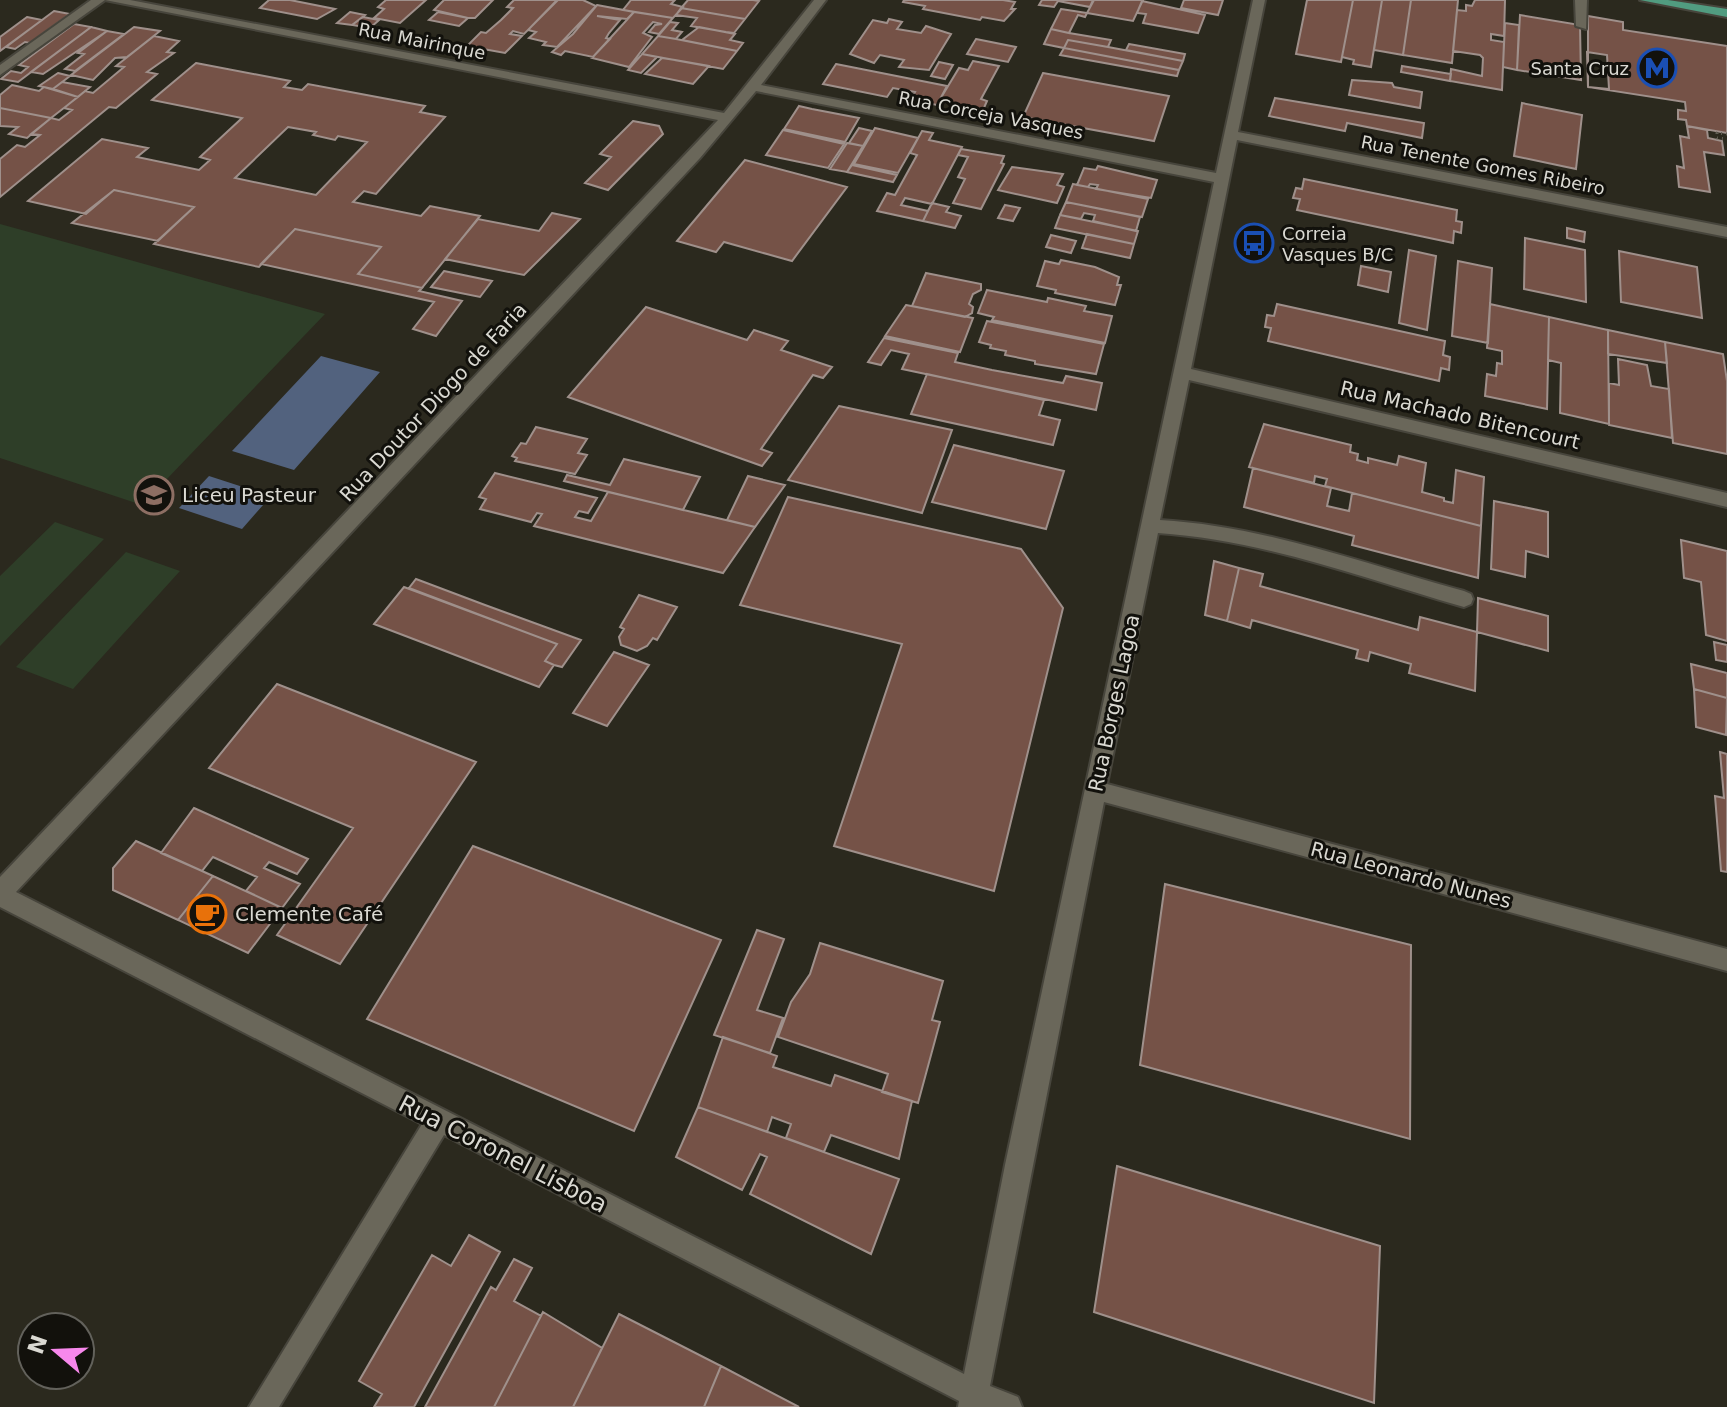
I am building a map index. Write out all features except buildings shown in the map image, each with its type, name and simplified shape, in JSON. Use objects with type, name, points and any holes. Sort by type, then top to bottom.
[{"type":"main road","points":[[1646,0],[1727,13]]},
{"type":"street","points":[[0,71],[99,0]]},
{"type":"street","name":"Rua Mairinque","points":[[111,0],[727,118]]},
{"type":"street","name":"Rua Doutor Diogo de Faria","points":[[0,894],[727,118],[820,0]]},
{"type":"street","name":"Rua Borges Lagoa","points":[[974,1400],[1018,1165],[1259,0]]},
{"type":"street","points":[[1581,0],[1582,26]]},
{"type":"street","points":[[188,14],[204,2]]},
{"type":"street","name":"Rua Corceja Vasques","points":[[753,87],[1223,179]]},
{"type":"street","name":"Rua Tenente Gomes Ribeiro","points":[[1232,135],[1727,232]]},
{"type":"street","name":"Rua Machado Bitencourt","points":[[1182,373],[1727,500]]},
{"type":"street","points":[[1150,526],[1182,526],[1318,556],[1464,599]]},
{"type":"street","name":"Rua Leonardo Nunes","points":[[1096,790],[1727,960]]},
{"type":"street","name":"Rua Coronel Lisboa","points":[[0,894],[974,1400],[1008,1407]]},
{"type":"street","points":[[263,1407],[438,1121]]},
{"type":"green space","points":[[0,224],[325,314],[142,505],[0,458]]},
{"type":"green space","points":[[55,522],[104,539],[0,646],[0,576]]},
{"type":"green space","points":[[126,552],[180,571],[73,689],[16,667]]},
{"type":"water","points":[[321,356],[380,372],[294,470],[232,451]]},
{"type":"water","points":[[209,476],[271,496],[242,529],[179,508]]},
{"type":"place","name":"Santa Cruz","points":[[1657,68]]},
{"type":"place","name":"Correia Vasques B/C","points":[[1254,243]]},
{"type":"place","name":"Liceu Pasteur","points":[[154,495]]},
{"type":"place","name":"Clemente Café","points":[[207,914]]}]
